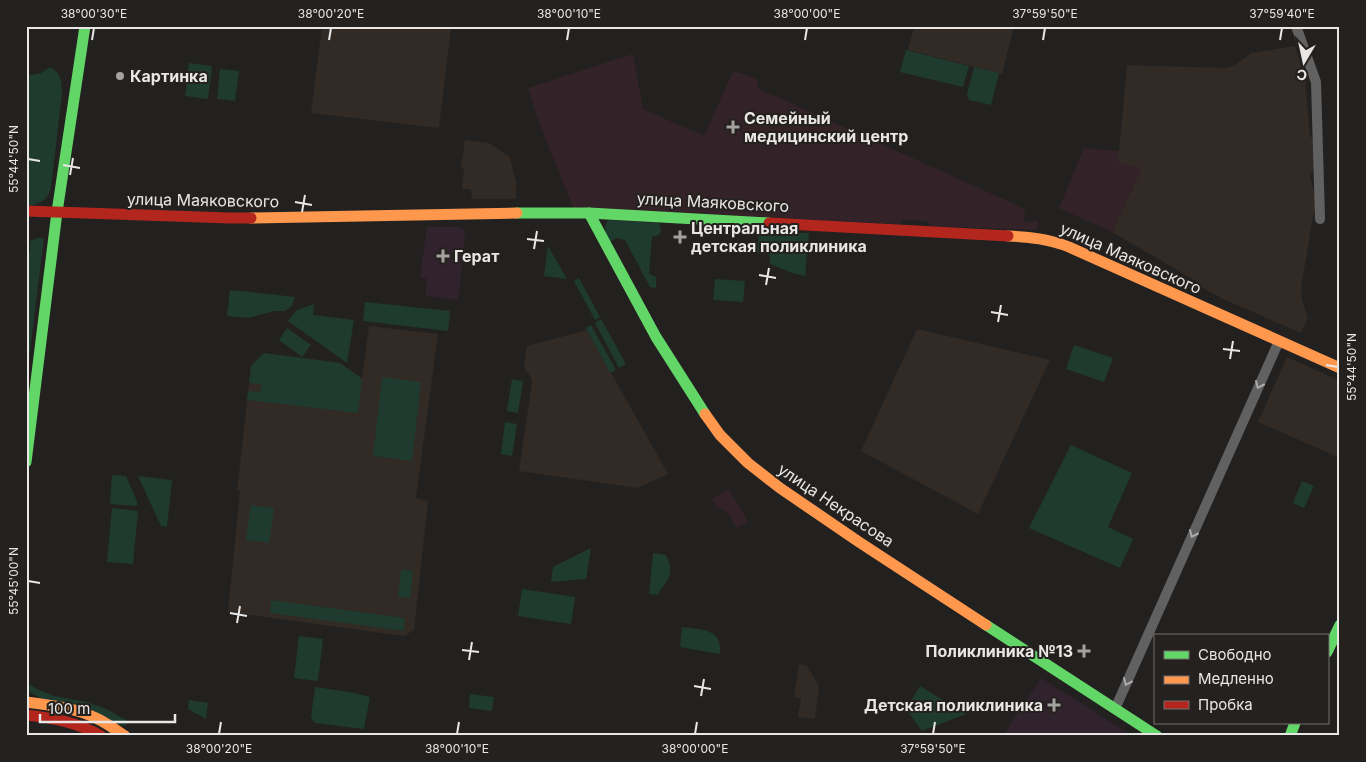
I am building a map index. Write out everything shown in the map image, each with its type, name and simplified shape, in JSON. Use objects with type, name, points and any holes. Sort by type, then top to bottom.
[{"type":"street","points":[[26,462],[57,212],[84,26]]},
{"type":"street","points":[[1296,26],[1316,82],[1320,219]]},
{"type":"street","name":"улица Маяковского","points":[[26,211],[230,218],[471,213],[589,213],[1034,237],[1069,247],[1340,368]]},
{"type":"street","name":"улица Некрасова","points":[[589,213],[656,337],[699,408],[720,435],[748,463],[780,488],[859,542],[1157,736]]},
{"type":"street","points":[[1115,709],[1279,341]]},
{"type":"street","points":[[1328,650],[1340,624]]},
{"type":"street","points":[[26,702],[79,711],[97,719],[125,736]]},
{"type":"street","points":[[26,715],[55,718],[75,723],[101,736]]},
{"type":"street","points":[[1290,736],[1295,724]]},
{"type":"shaded area","points":[[322,26],[454,26],[451,28],[439,128],[311,113]]},
{"type":"shaded area","points":[[914,26],[1014,26],[1002,74],[908,50]]},
{"type":"shaded area","points":[[1295,46],[1305,80],[1310,136],[1313,139],[1317,161],[1310,176],[1316,200],[1301,288],[1302,300],[1308,318],[1301,333],[1223,299],[1112,232],[1142,168],[1118,163],[1127,65],[1225,68],[1234,66],[1251,53]]},
{"type":"shaded area","points":[[633,54],[643,109],[704,136],[733,71],[756,78],[758,82],[757,88],[1025,209],[1024,222],[1038,221],[1037,228],[1035,230],[930,226],[927,221],[901,220],[901,224],[573,207],[541,128],[528,88]]},
{"type":"shaded area","points":[[465,140],[489,143],[510,157],[516,183],[516,199],[472,199],[471,189],[462,189],[464,168],[461,167]]},
{"type":"shaded area","points":[[1084,148],[1119,151],[1143,167],[1112,232],[1059,208]]},
{"type":"shaded area","name":"Герат","points":[[427,227],[461,227],[464,230],[458,300],[425,296],[427,279],[420,278]]},
{"type":"shaded area","points":[[369,326],[438,334],[416,498],[428,501],[414,630],[404,636],[228,612],[240,491],[237,490],[251,366],[264,353],[340,363],[362,378]]},
{"type":"shaded area","points":[[917,329],[1050,360],[978,514],[861,451]]},
{"type":"shaded area","points":[[587,330],[668,474],[638,488],[519,471],[532,382],[524,367],[527,346]]},
{"type":"shaded area","points":[[1287,357],[1340,381],[1340,458],[1258,422]]},
{"type":"shaded area","points":[[729,489],[748,522],[737,528],[728,513],[716,506],[712,499]]},
{"type":"shaded area","points":[[799,664],[807,666],[819,686],[815,719],[798,717],[801,698],[794,697]]},
{"type":"shaded area","name":"Детская поликлиника","points":[[1041,678],[1133,736],[1003,736]]},
{"type":"green space","points":[[906,50],[969,66],[963,87],[900,72]]},
{"type":"green space","points":[[189,63],[212,66],[208,99],[185,96]]},
{"type":"green space","points":[[50,67],[57,72],[62,85],[51,188],[48,196],[42,201],[26,207],[26,76],[41,73]]},
{"type":"green space","points":[[974,67],[999,73],[991,105],[969,100],[967,94]]},
{"type":"green space","points":[[220,69],[239,71],[235,101],[217,99]]},
{"type":"green space","points":[[609,220],[658,223],[660,225],[661,231],[659,235],[652,237],[649,274],[656,277],[656,288],[650,287],[625,240],[616,238],[610,242],[605,228]]},
{"type":"green space","points":[[759,231],[809,233],[805,276],[770,264],[770,255],[757,253]]},
{"type":"green space","points":[[44,238],[26,383],[26,284],[29,279],[26,275],[26,258],[30,251],[30,241]]},
{"type":"green space","points":[[548,246],[567,279],[544,276]]},
{"type":"green space","points":[[579,278],[600,317],[595,320],[574,281]]},
{"type":"green space","points":[[715,279],[745,281],[743,302],[713,300]]},
{"type":"green space","points":[[230,290],[295,297],[292,306],[285,311],[274,311],[248,318],[227,316]]},
{"type":"green space","points":[[365,302],[450,311],[448,331],[363,321]]},
{"type":"green space","points":[[314,304],[313,315],[354,320],[347,363],[288,321],[297,310]]},
{"type":"green space","points":[[601,319],[626,364],[619,368],[595,323]]},
{"type":"green space","points":[[591,325],[616,370],[610,373],[586,328]]},
{"type":"green space","points":[[287,328],[311,345],[302,357],[279,340]]},
{"type":"green space","points":[[1074,345],[1113,358],[1104,382],[1066,369]]},
{"type":"green space","points":[[264,353],[340,363],[362,379],[358,413],[247,400],[248,391],[260,392],[261,384],[249,383],[251,366]]},
{"type":"green space","points":[[382,377],[421,382],[412,461],[373,456]]},
{"type":"green space","points":[[512,379],[523,381],[518,413],[507,411]]},
{"type":"green space","points":[[505,422],[517,424],[512,456],[501,454]]},
{"type":"green space","points":[[1071,445],[1132,473],[1108,527],[1133,539],[1120,568],[1029,528]]},
{"type":"green space","points":[[112,475],[126,476],[138,504],[135,506],[110,504]]},
{"type":"green space","points":[[138,476],[172,480],[167,527],[161,526]]},
{"type":"green space","points":[[1302,481],[1314,486],[1304,508],[1293,503]]},
{"type":"green space","points":[[251,505],[274,508],[269,543],[246,540]]},
{"type":"green space","points":[[112,508],[138,511],[133,564],[107,562]]},
{"type":"green space","points":[[591,548],[586,579],[551,582],[553,567]]},
{"type":"green space","points":[[653,553],[666,555],[670,567],[667,581],[657,595],[649,594]]},
{"type":"green space","points":[[401,569],[413,571],[410,598],[398,597]]},
{"type":"green space","points":[[522,589],[575,597],[571,624],[518,616]]},
{"type":"green space","points":[[271,600],[405,618],[404,631],[270,613]]},
{"type":"green space","points":[[682,627],[704,630],[715,635],[720,645],[720,654],[680,647]]},
{"type":"green space","points":[[299,636],[323,639],[318,681],[294,678]]},
{"type":"green space","points":[[27,683],[54,696],[87,702],[106,709],[126,720],[127,724],[124,726],[40,698],[26,690]]},
{"type":"green space","points":[[920,686],[966,714],[922,731],[906,709]]},
{"type":"green space","points":[[315,687],[370,697],[364,729],[315,723],[311,717]]},
{"type":"green space","points":[[470,694],[494,697],[492,711],[469,708]]},
{"type":"green space","points":[[189,700],[208,703],[206,719],[188,709]]},
{"type":"traffic: fast","points":[[26,462],[57,212],[85,26]]},
{"type":"traffic: fast","points":[[517,213],[589,213],[769,223]]},
{"type":"traffic: fast","points":[[589,213],[656,337],[705,414]]},
{"type":"traffic: fast","points":[[986,625],[1157,736]]},
{"type":"traffic: fast","points":[[1328,650],[1340,625]]},
{"type":"traffic: fast","points":[[1290,736],[1295,724]]},
{"type":"traffic: slow","points":[[251,218],[517,213]]},
{"type":"traffic: slow","points":[[1008,236],[1039,239],[1069,247],[1340,368]]},
{"type":"traffic: slow","points":[[705,414],[720,435],[748,463],[780,488],[986,625]]},
{"type":"traffic: slow","points":[[26,702],[54,706],[90,715],[125,736]]},
{"type":"traffic: jam","points":[[26,211],[251,218]]},
{"type":"traffic: jam","points":[[769,223],[1008,236]]},
{"type":"traffic: jam","points":[[26,715],[65,721],[101,736]]},
{"type":"place","name":"Картинка","points":[[120,76]]},
{"type":"place","name":"Семейный медицинский центр","points":[[733,127]]},
{"type":"place","name":"Центральная детская поликлиника","points":[[680,237]]},
{"type":"place","name":"Герат","points":[[443,256]]},
{"type":"place","name":"Поликлиника №13","points":[[1084,651]]},
{"type":"place","name":"Детская поликлиника","points":[[1054,705]]}]
